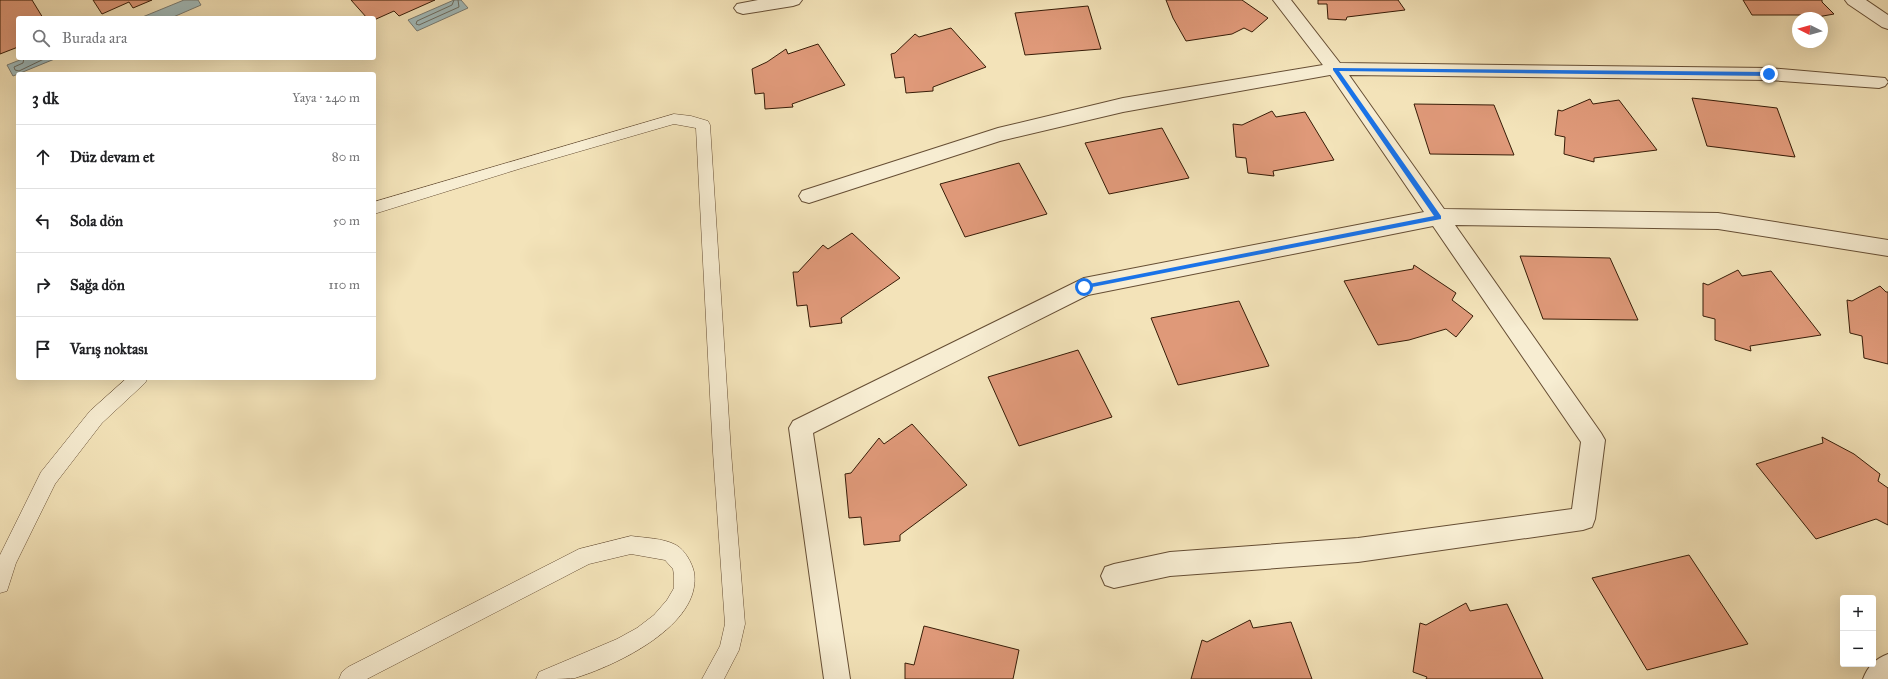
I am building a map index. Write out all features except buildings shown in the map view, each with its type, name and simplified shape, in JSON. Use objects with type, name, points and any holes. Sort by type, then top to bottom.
[{"type":"street","points":[[743,8],[793,0]]},
{"type":"street","points":[[1114,576],[1170,564],[1358,550],[1583,519],[1593,440],[1335,69],[1282,0]]},
{"type":"street","points":[[1854,0],[1888,23]]},
{"type":"street","points":[[809,196],[998,135],[1101,110],[1335,69],[1769,74],[1879,82]]},
{"type":"street","points":[[837,679],[801,428],[1084,287],[1438,217],[1718,221],[1888,248]]},
{"type":"street","points":[[1876,679],[1888,667]]},
{"type":"lane","points":[[376,207],[521,163],[674,119],[691,120],[703,125],[721,444],[735,624],[729,650],[712,679]]},
{"type":"lane","points":[[0,584],[7,561],[48,478],[96,417],[137,380]]},
{"type":"lane","points":[[349,679],[355,674],[586,555],[631,545],[670,552],[682,567],[684,585],[679,601],[670,615],[640,637],[596,661],[546,679]]},
{"type":"water","points":[[184,0],[198,0],[201,5],[176,16],[145,16]]},
{"type":"water","points":[[454,0],[461,0],[468,8],[417,31],[408,20]]},
{"type":"water","points":[[20,60],[52,60],[23,72],[16,72],[16,75],[13,76],[7,65]]},
{"type":"route","points":[[1084,287],[1438,217],[1335,69],[1769,74]]}]
